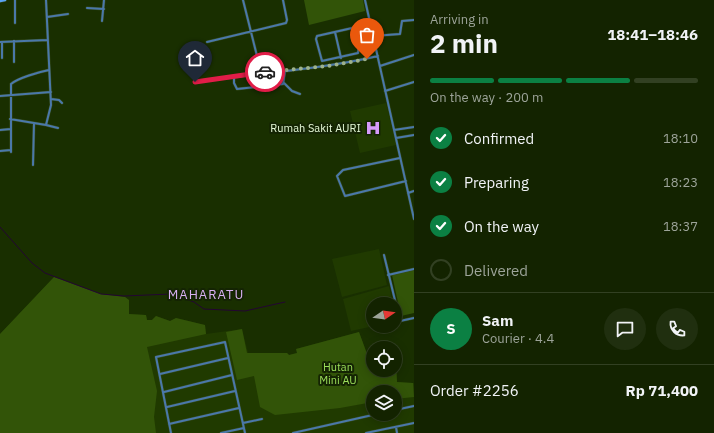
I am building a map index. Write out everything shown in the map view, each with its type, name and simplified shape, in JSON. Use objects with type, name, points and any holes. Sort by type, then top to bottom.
[{"type":"street","points":[[15,0],[15,23]]},
{"type":"street","points":[[46,0],[51,92],[51,109],[46,125]]},
{"type":"street","points":[[102,21],[104,0]]},
{"type":"street","points":[[242,0],[261,72]]},
{"type":"street","points":[[207,42],[286,23],[287,20],[283,0]]},
{"type":"street","points":[[365,0],[414,220]]},
{"type":"street","points":[[87,8],[104,9]]},
{"type":"street","points":[[47,17],[68,14]]},
{"type":"street","points":[[373,36],[400,34],[402,21],[414,20]]},
{"type":"street","points":[[355,27],[359,50],[358,53],[325,62],[321,59],[316,38],[320,35],[355,27],[370,24]]},
{"type":"street","points":[[334,32],[341,58]]},
{"type":"street","points":[[2,58],[1,42],[48,40]]},
{"type":"street","points":[[14,41],[14,62]]},
{"type":"street","points":[[195,82],[261,72],[285,71],[347,64],[378,56]]},
{"type":"street","points":[[380,66],[414,56]]},
{"type":"street","points":[[0,151],[11,151],[10,85],[16,79],[49,70]]},
{"type":"street","points":[[285,71],[284,83],[292,91],[300,94]]},
{"type":"street","points":[[234,76],[234,83],[237,89],[284,83]]},
{"type":"street","points":[[385,91],[414,82]]},
{"type":"street","points":[[0,96],[51,92]]},
{"type":"street","points":[[51,99],[59,100],[62,103]]},
{"type":"street","points":[[10,119],[58,128]]},
{"type":"street","points":[[33,165],[34,123]]},
{"type":"street","points":[[394,130],[414,127]]},
{"type":"street","points":[[0,130],[11,129]]},
{"type":"street","points":[[396,138],[414,135]]},
{"type":"street","points":[[400,158],[343,170],[337,176],[345,196],[406,181]]},
{"type":"street","points":[[408,193],[414,191]]},
{"type":"street","points":[[384,255],[400,321],[414,318]]},
{"type":"street","points":[[388,275],[414,269]]},
{"type":"street","points":[[171,433],[164,392],[156,359],[158,356],[224,342],[245,433]]},
{"type":"street","points":[[160,374],[228,358]]},
{"type":"street","points":[[164,392],[232,375]]},
{"type":"street","points":[[167,407],[235,391]]},
{"type":"street","points":[[402,409],[414,406]]},
{"type":"street","points":[[169,424],[239,408]]},
{"type":"street","points":[[292,433],[366,416]]},
{"type":"street","points":[[243,423],[262,419]]},
{"type":"street","points":[[366,433],[414,423]]},
{"type":"street","points":[[396,427],[397,433]]},
{"type":"street","points":[[221,433],[244,428]]},
{"type":"shaded area","name":"Rumah Sakit AURI","points":[[386,103],[396,145],[360,153],[350,111]]},
{"type":"shaded area","points":[[379,249],[387,285],[342,297],[332,259]]},
{"type":"shaded area","points":[[54,277],[101,294],[125,297],[129,300],[129,314],[146,315],[147,320],[152,320],[156,316],[170,321],[176,318],[205,325],[206,334],[242,329],[248,353],[287,353],[289,355],[297,353],[296,349],[359,332],[366,351],[366,377],[397,377],[397,382],[414,383],[414,433],[0,433],[0,334]]},
{"type":"shaded area","points":[[389,286],[391,297],[366,297],[366,328],[351,331],[343,299]]},
{"type":"green space","points":[[304,0],[363,0],[365,11],[309,25]]},
{"type":"green space","points":[[414,270],[414,313],[402,316],[402,297],[397,297],[392,275]]},
{"type":"green space","points":[[54,277],[101,294],[125,297],[129,300],[129,314],[146,315],[147,320],[152,320],[156,316],[170,321],[176,318],[205,325],[206,334],[147,347],[157,391],[154,417],[156,433],[0,433],[0,334]]},
{"type":"green space","name":"Hutan Mini AU","points":[[242,329],[247,353],[287,353],[289,355],[297,353],[296,349],[359,332],[366,351],[366,377],[397,377],[397,382],[413,383],[414,397],[402,398],[402,385],[366,385],[366,403],[340,408],[275,415],[260,407],[254,376],[237,380],[226,332]]},
{"type":"waterway","points":[[0,227],[32,263],[45,273],[101,294],[124,296],[171,294],[194,302],[204,309],[245,311],[285,302]]},
{"type":"way so far","points":[[265,72],[347,64],[367,59]]},
{"type":"place","name":"Rumah Sakit AURI","points":[[373,128]]},
{"type":"district","name":"MAHARATU","points":[[206,294]]},
{"type":"route","points":[[195,82],[265,72]]}]
